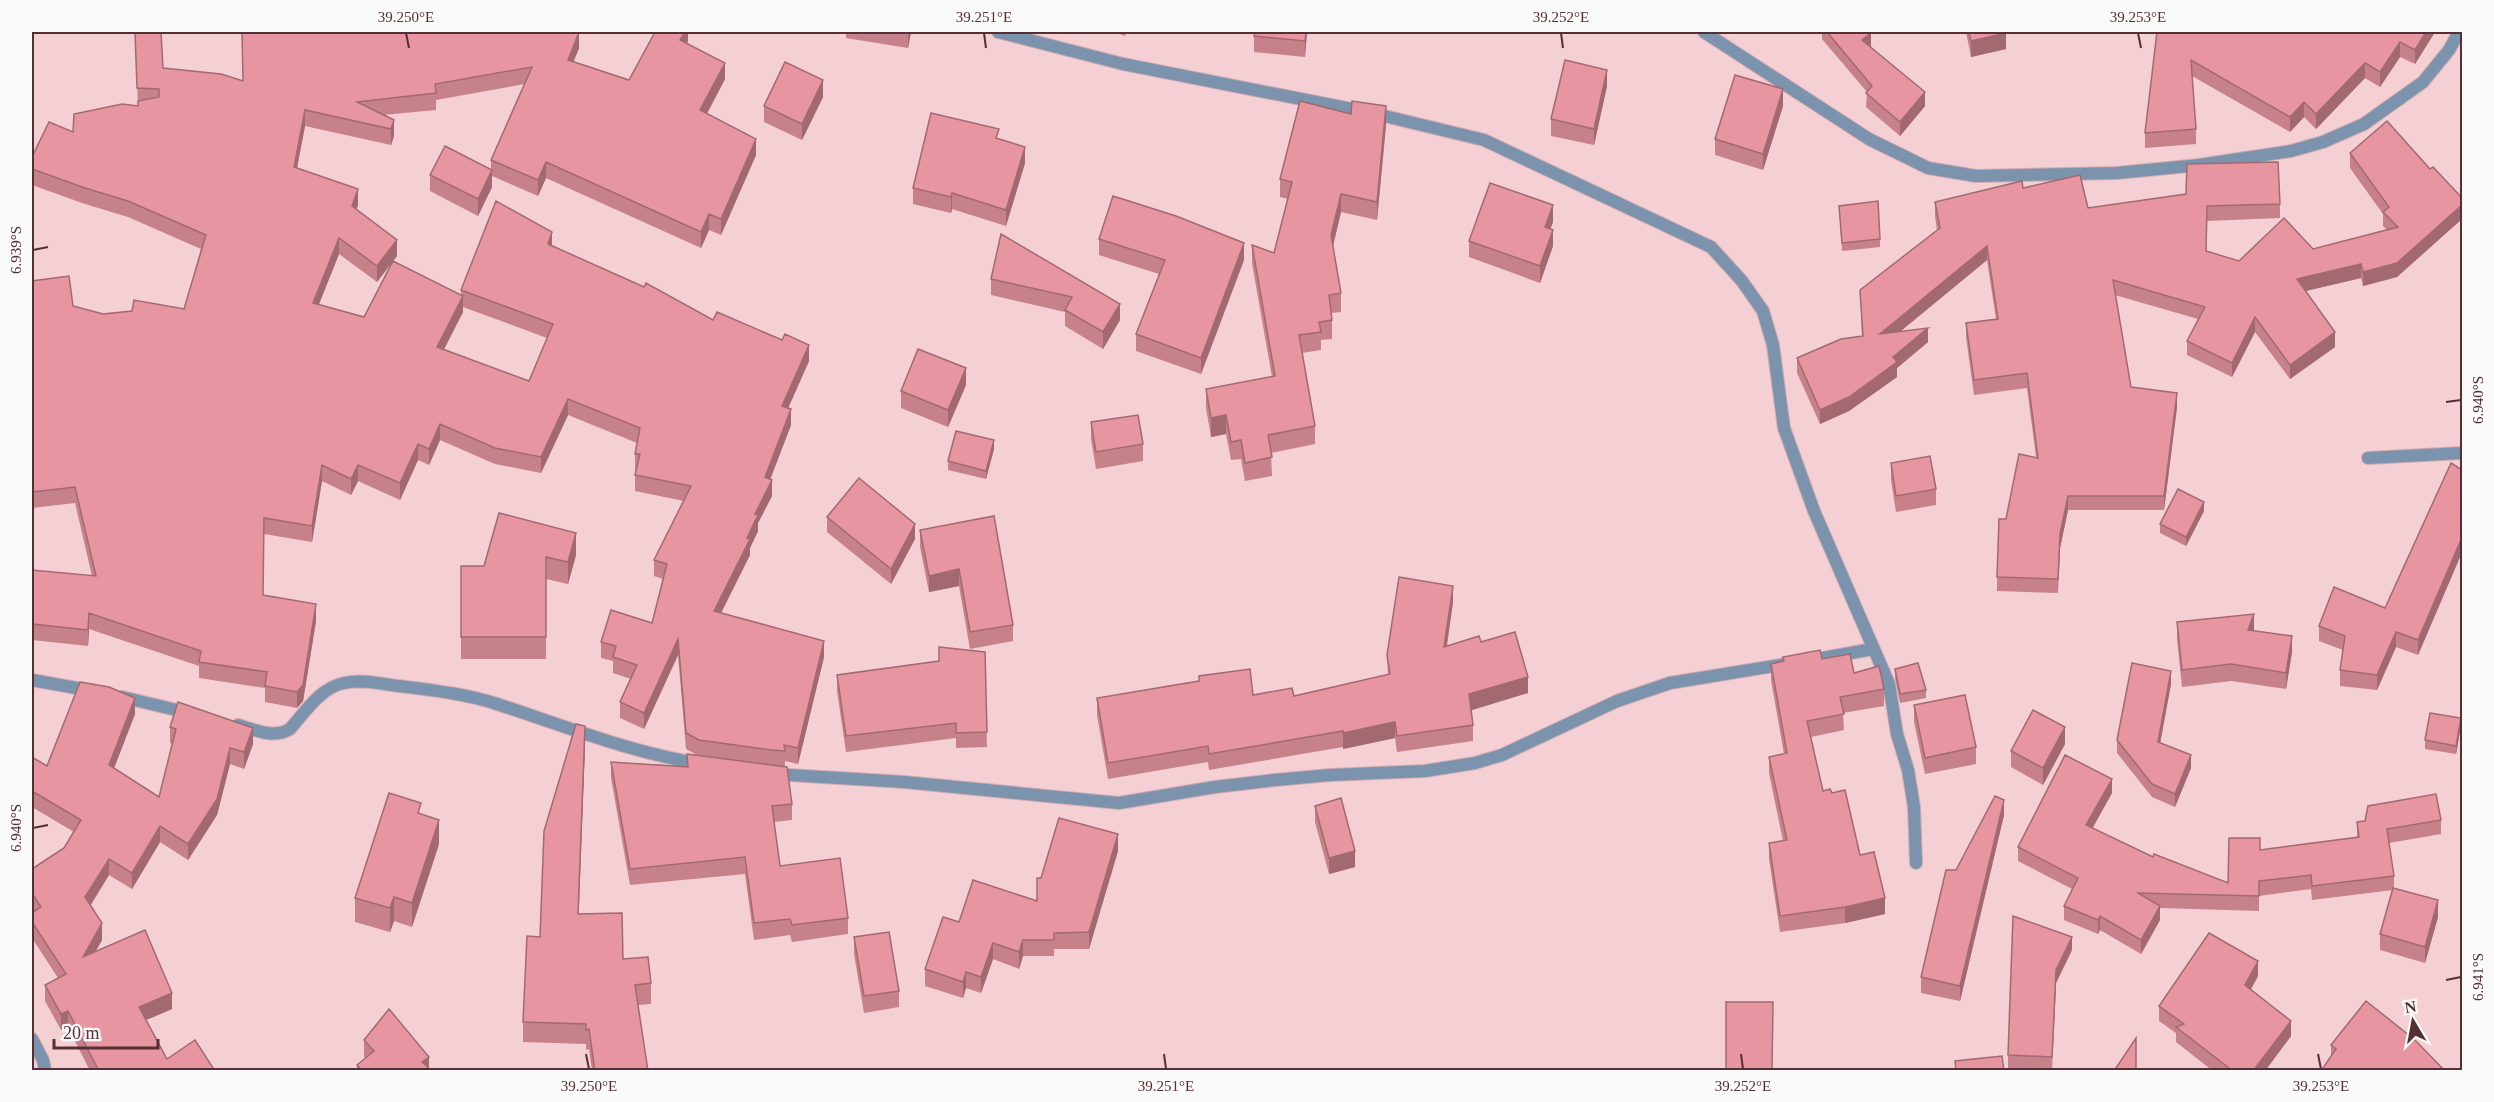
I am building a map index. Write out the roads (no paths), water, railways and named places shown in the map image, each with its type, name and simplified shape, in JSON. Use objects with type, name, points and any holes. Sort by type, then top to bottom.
[{"type":"street","points":[[998,32],[1123,64],[1372,113],[1484,140],[1711,248],[1742,281],[1763,311],[1773,345],[1784,428],[1814,511],[1889,684],[1914,807],[1916,863]]},
{"type":"street","points":[[1708,33],[1869,139],[1928,168],[1976,176],[2116,172],[2199,165],[2291,151],[2323,142],[2364,124],[2423,82],[2449,50],[2459,32]]},
{"type":"street","points":[[2368,458],[2463,453]]},
{"type":"street","points":[[758,772],[904,782],[1119,803],[1215,787],[1275,780],[1425,771],[1475,763],[1502,755],[1617,701],[1670,683],[1873,649]]},
{"type":"street","points":[[32,680],[141,701],[206,717]]},
{"type":"street","points":[[228,723],[271,734],[285,732],[291,729],[325,692],[345,682],[358,681],[425,689],[495,704],[584,735],[679,760],[713,766]]},
{"type":"street","points":[[32,1039],[43,1060],[45,1071]]}]
